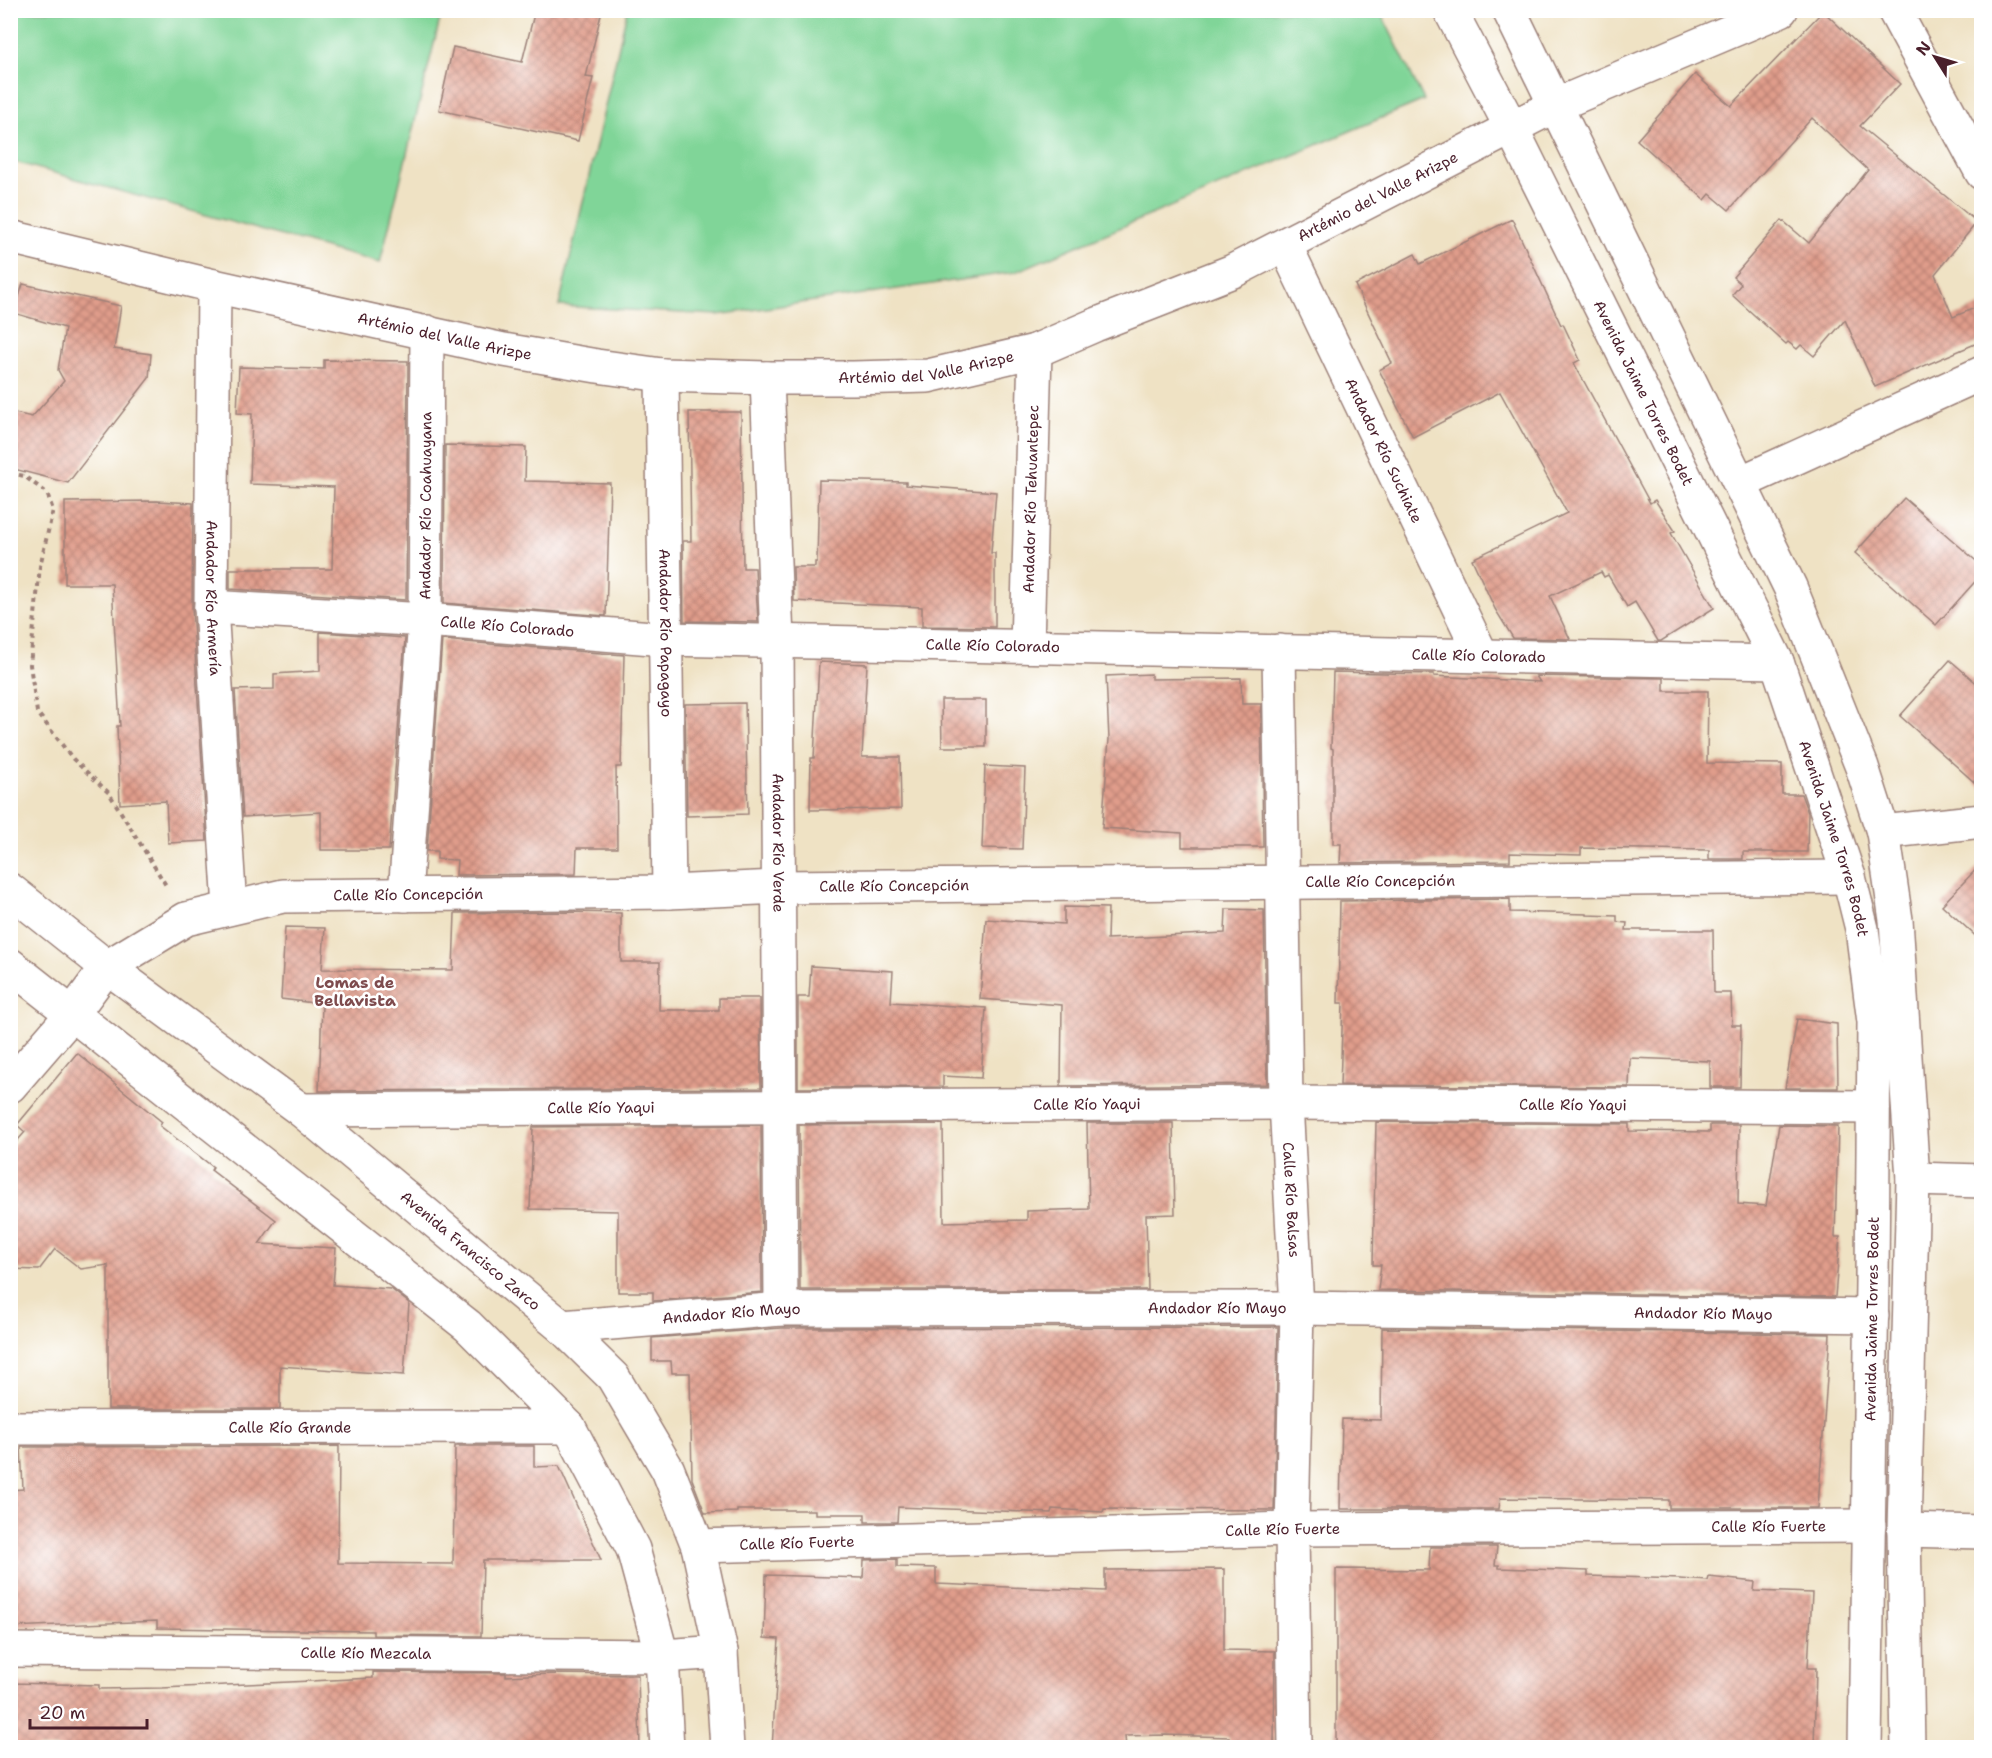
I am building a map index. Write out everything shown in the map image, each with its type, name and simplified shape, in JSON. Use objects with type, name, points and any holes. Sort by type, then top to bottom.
[{"type":"street","name":"Avenida Jaime Torres Bodet","points":[[1450,10],[1777,662],[1850,877],[1862,929],[1874,1022],[1866,1748]]},
{"type":"street","points":[[1509,10],[1790,587],[1862,768],[1883,832],[1896,920],[1913,1179],[1904,1530],[1908,1748]]},
{"type":"street","name":"Artémio del Valle Arizpe","points":[[10,237],[214,286],[516,352],[597,366],[662,375],[767,378],[928,375],[1035,351],[1233,271],[1556,105],[1781,10]]},
{"type":"street","points":[[1894,10],[1982,173]]},
{"type":"street","name":"Andador Río Suchiate","points":[[1285,245],[1482,656]]},
{"type":"street","name":"Andador Río Armería","points":[[214,286],[211,607],[230,908]]},
{"type":"street","name":"Andador Río Coahuayana","points":[[405,895],[425,620],[427,332]]},
{"type":"street","name":"Andador Río Tehuantepec","points":[[1027,646],[1035,351]]},
{"type":"street","points":[[1740,483],[1982,373]]},
{"type":"street","name":"Andador Río Papagayo","points":[[662,375],[669,892]]},
{"type":"street","name":"Andador Río Verde","points":[[767,378],[777,641],[781,1309]]},
{"type":"street","name":"Calle Río Colorado","points":[[211,607],[425,620],[665,639],[1777,662]]},
{"type":"street","name":"Calle Río Balsas","points":[[1279,651],[1286,1103],[1297,1308],[1292,1529],[1295,1748]]},
{"type":"street","points":[[1883,832],[1982,821]]},
{"type":"street","name":"Calle Río Concepción","points":[[11,1083],[73,1013],[107,967],[186,919],[283,896],[669,892],[779,887],[1850,877]]},
{"type":"street","name":"Avenida Francisco Zarco","points":[[10,890],[107,967],[301,1110],[562,1327],[613,1377],[668,1470],[698,1546],[721,1652],[727,1748]]},
{"type":"street","points":[[10,964],[468,1326],[569,1427],[633,1549],[662,1656],[667,1748]]},
{"type":"street","name":"Calle Río Yaqui","points":[[301,1110],[1286,1103],[1873,1107]]},
{"type":"street","points":[[1913,1179],[1982,1181]]},
{"type":"street","name":"Andador Río Mayo","points":[[562,1327],[781,1309],[1297,1308],[1872,1316]]},
{"type":"street","name":"Calle Río Grande","points":[[10,1428],[569,1427]]},
{"type":"street","name":"Calle Río Fuerte","points":[[698,1546],[1292,1529],[1869,1526]]},
{"type":"street","points":[[1904,1530],[1982,1532]]},
{"type":"street","name":"Calle Río Mezcala","points":[[10,1650],[662,1656],[721,1652]]},
{"type":"path","points":[[10,473],[24,476],[47,493],[53,510],[40,566],[30,665],[36,712],[73,759],[109,793],[186,919]]},
{"type":"green space","points":[[10,11],[442,11],[380,263],[11,161]]},
{"type":"green space","points":[[627,11],[1380,11],[1424,100],[1015,272],[717,315],[559,306]]},
{"type":"building","points":[[535,10],[602,10],[586,77],[593,78],[578,141],[439,110],[453,47],[522,62]]},
{"type":"building","points":[[1823,11],[1900,84],[1860,126],[1977,222],[1935,274],[1953,317],[1982,305],[1982,341],[1875,387],[1845,320],[1814,356],[1801,345],[1797,349],[1788,342],[1786,344],[1732,295],[1741,284],[1733,277],[1782,220],[1809,243],[1868,170],[1812,118],[1729,210],[1710,194],[1705,200],[1637,140],[1695,74],[1731,106]]},
{"type":"building","points":[[1512,219],[1561,325],[1563,324],[1580,360],[1574,363],[1650,503],[1655,500],[1675,531],[1671,533],[1714,608],[1661,641],[1658,641],[1635,602],[1627,607],[1608,575],[1604,577],[1601,572],[1550,596],[1570,639],[1513,638],[1495,609],[1472,559],[1567,513],[1500,392],[1413,437],[1379,370],[1392,363],[1355,285],[1415,254],[1420,264]]},
{"type":"building","points":[[23,284],[121,306],[114,349],[151,354],[149,378],[68,483],[10,468],[10,412],[32,417],[64,381],[58,370],[65,328],[14,313]]},
{"type":"building","points":[[324,360],[408,361],[406,600],[230,589],[230,569],[332,569],[334,487],[250,484],[252,414],[237,413],[239,367],[324,369]]},
{"type":"building","points":[[689,412],[741,412],[743,568],[755,568],[758,622],[684,621],[683,541],[691,541]]},
{"type":"building","points":[[445,445],[526,447],[525,481],[610,483],[606,616],[444,603]]},
{"type":"building","points":[[819,480],[906,482],[906,485],[996,492],[991,553],[995,553],[995,627],[922,626],[922,607],[794,601],[793,567],[815,567],[815,562],[817,562]]},
{"type":"building","points":[[1904,498],[1982,566],[1982,574],[1936,625],[1855,553]]},
{"type":"building","points":[[65,502],[193,503],[192,608],[207,841],[168,843],[166,801],[120,804],[117,726],[120,726],[112,584],[65,584]]},
{"type":"building","points":[[320,632],[405,638],[389,850],[321,850],[321,812],[243,817],[235,690],[274,689],[274,674],[320,671]]},
{"type":"building","points":[[442,640],[624,655],[621,767],[616,767],[617,848],[577,848],[576,874],[456,875],[457,860],[437,859],[437,851],[427,851]]},
{"type":"building","points":[[1950,660],[1982,688],[1982,789],[1900,716]]},
{"type":"building","points":[[819,662],[867,664],[862,757],[900,757],[901,809],[810,810],[811,758],[814,758]]},
{"type":"building","points":[[1333,672],[1434,674],[1434,676],[1540,682],[1536,676],[1664,678],[1664,691],[1708,691],[1707,763],[1782,764],[1782,794],[1801,794],[1808,813],[1807,852],[1743,852],[1743,859],[1709,859],[1709,850],[1581,848],[1581,855],[1510,853],[1510,861],[1340,863],[1341,844],[1333,844],[1333,749],[1331,748]]},
{"type":"building","points":[[1151,674],[1151,679],[1241,678],[1242,704],[1261,704],[1263,847],[1182,847],[1182,833],[1102,828],[1109,739],[1106,676]]},
{"type":"building","points":[[941,700],[986,700],[986,747],[942,747]]},
{"type":"building","points":[[745,703],[748,814],[687,816],[685,704]]},
{"type":"building","points":[[985,766],[1025,768],[1022,849],[982,848]]},
{"type":"building","points":[[1982,863],[1982,942],[1942,905]]},
{"type":"building","points":[[1510,899],[1510,912],[1617,916],[1617,922],[1627,923],[1626,930],[1713,930],[1714,993],[1731,993],[1732,1025],[1741,1025],[1740,1087],[1710,1087],[1710,1061],[1630,1058],[1629,1087],[1340,1085],[1343,1003],[1338,1003],[1340,901]]},
{"type":"building","points":[[1064,907],[1108,908],[1107,939],[1225,933],[1226,909],[1264,910],[1267,1084],[1061,1086],[1062,1005],[980,999],[986,919],[1064,924]]},
{"type":"building","points":[[455,913],[621,913],[621,962],[660,962],[659,1010],[719,1010],[719,998],[760,998],[761,1088],[319,1091],[322,1004],[281,999],[285,927],[325,928],[322,969],[453,970]]},
{"type":"building","points":[[811,966],[893,971],[891,1002],[986,1008],[981,1078],[943,1076],[943,1087],[798,1088],[798,997],[809,997]]},
{"type":"building","points":[[1797,1019],[1837,1024],[1838,1088],[1785,1088]]},
{"type":"building","points":[[77,1053],[162,1122],[160,1126],[213,1167],[211,1170],[276,1220],[259,1244],[336,1248],[333,1285],[391,1289],[409,1303],[404,1375],[280,1366],[280,1409],[108,1409],[108,1265],[81,1269],[55,1249],[39,1270],[10,1269],[10,1149],[25,1132],[17,1125]]},
{"type":"building","points":[[1376,1122],[1629,1124],[1629,1131],[1710,1132],[1710,1125],[1739,1125],[1738,1204],[1766,1206],[1779,1125],[1838,1126],[1835,1237],[1840,1237],[1835,1297],[1378,1290],[1381,1265],[1373,1265]]},
{"type":"building","points":[[1087,1123],[1173,1123],[1175,1214],[1146,1215],[1148,1290],[800,1290],[799,1125],[943,1124],[944,1222],[1027,1220],[1027,1211],[1089,1209]]},
{"type":"building","points":[[761,1125],[762,1292],[653,1301],[653,1292],[618,1292],[618,1211],[530,1209],[533,1127]]},
{"type":"building","points":[[1278,1327],[1274,1510],[1104,1509],[1103,1512],[1052,1509],[1051,1513],[898,1507],[897,1522],[865,1522],[865,1514],[815,1514],[815,1510],[737,1510],[737,1512],[705,1513],[692,1479],[690,1373],[672,1373],[671,1361],[652,1361],[652,1338],[782,1328]]},
{"type":"building","points":[[1382,1328],[1830,1334],[1818,1508],[1669,1508],[1669,1500],[1500,1498],[1499,1509],[1340,1509],[1342,1419],[1381,1420]]},
{"type":"building","points":[[339,1446],[338,1563],[453,1564],[455,1446],[534,1446],[534,1467],[559,1466],[601,1560],[483,1560],[481,1636],[373,1635],[373,1631],[157,1628],[157,1621],[10,1627],[10,1490],[23,1489],[21,1447]]},
{"type":"building","points":[[1430,1547],[1497,1547],[1495,1565],[1499,1565],[1499,1568],[1588,1571],[1588,1576],[1708,1581],[1709,1577],[1755,1582],[1754,1591],[1812,1593],[1808,1668],[1816,1668],[1814,1748],[1336,1748],[1336,1569],[1429,1570]]},
{"type":"building","points":[[897,1559],[897,1567],[936,1568],[936,1584],[1105,1591],[1105,1570],[1224,1569],[1224,1650],[1275,1651],[1274,1748],[1228,1748],[1229,1737],[1165,1735],[1125,1736],[1126,1748],[935,1748],[859,1743],[858,1748],[772,1748],[779,1639],[764,1638],[766,1575],[863,1578],[864,1560]]},
{"type":"building","points":[[373,1672],[506,1673],[506,1676],[638,1675],[640,1748],[10,1748],[10,1683],[99,1685],[99,1689],[162,1688],[373,1678]]},
{"type":"district","name":"Lomas de Bellavista","points":[[355,991]]}]
